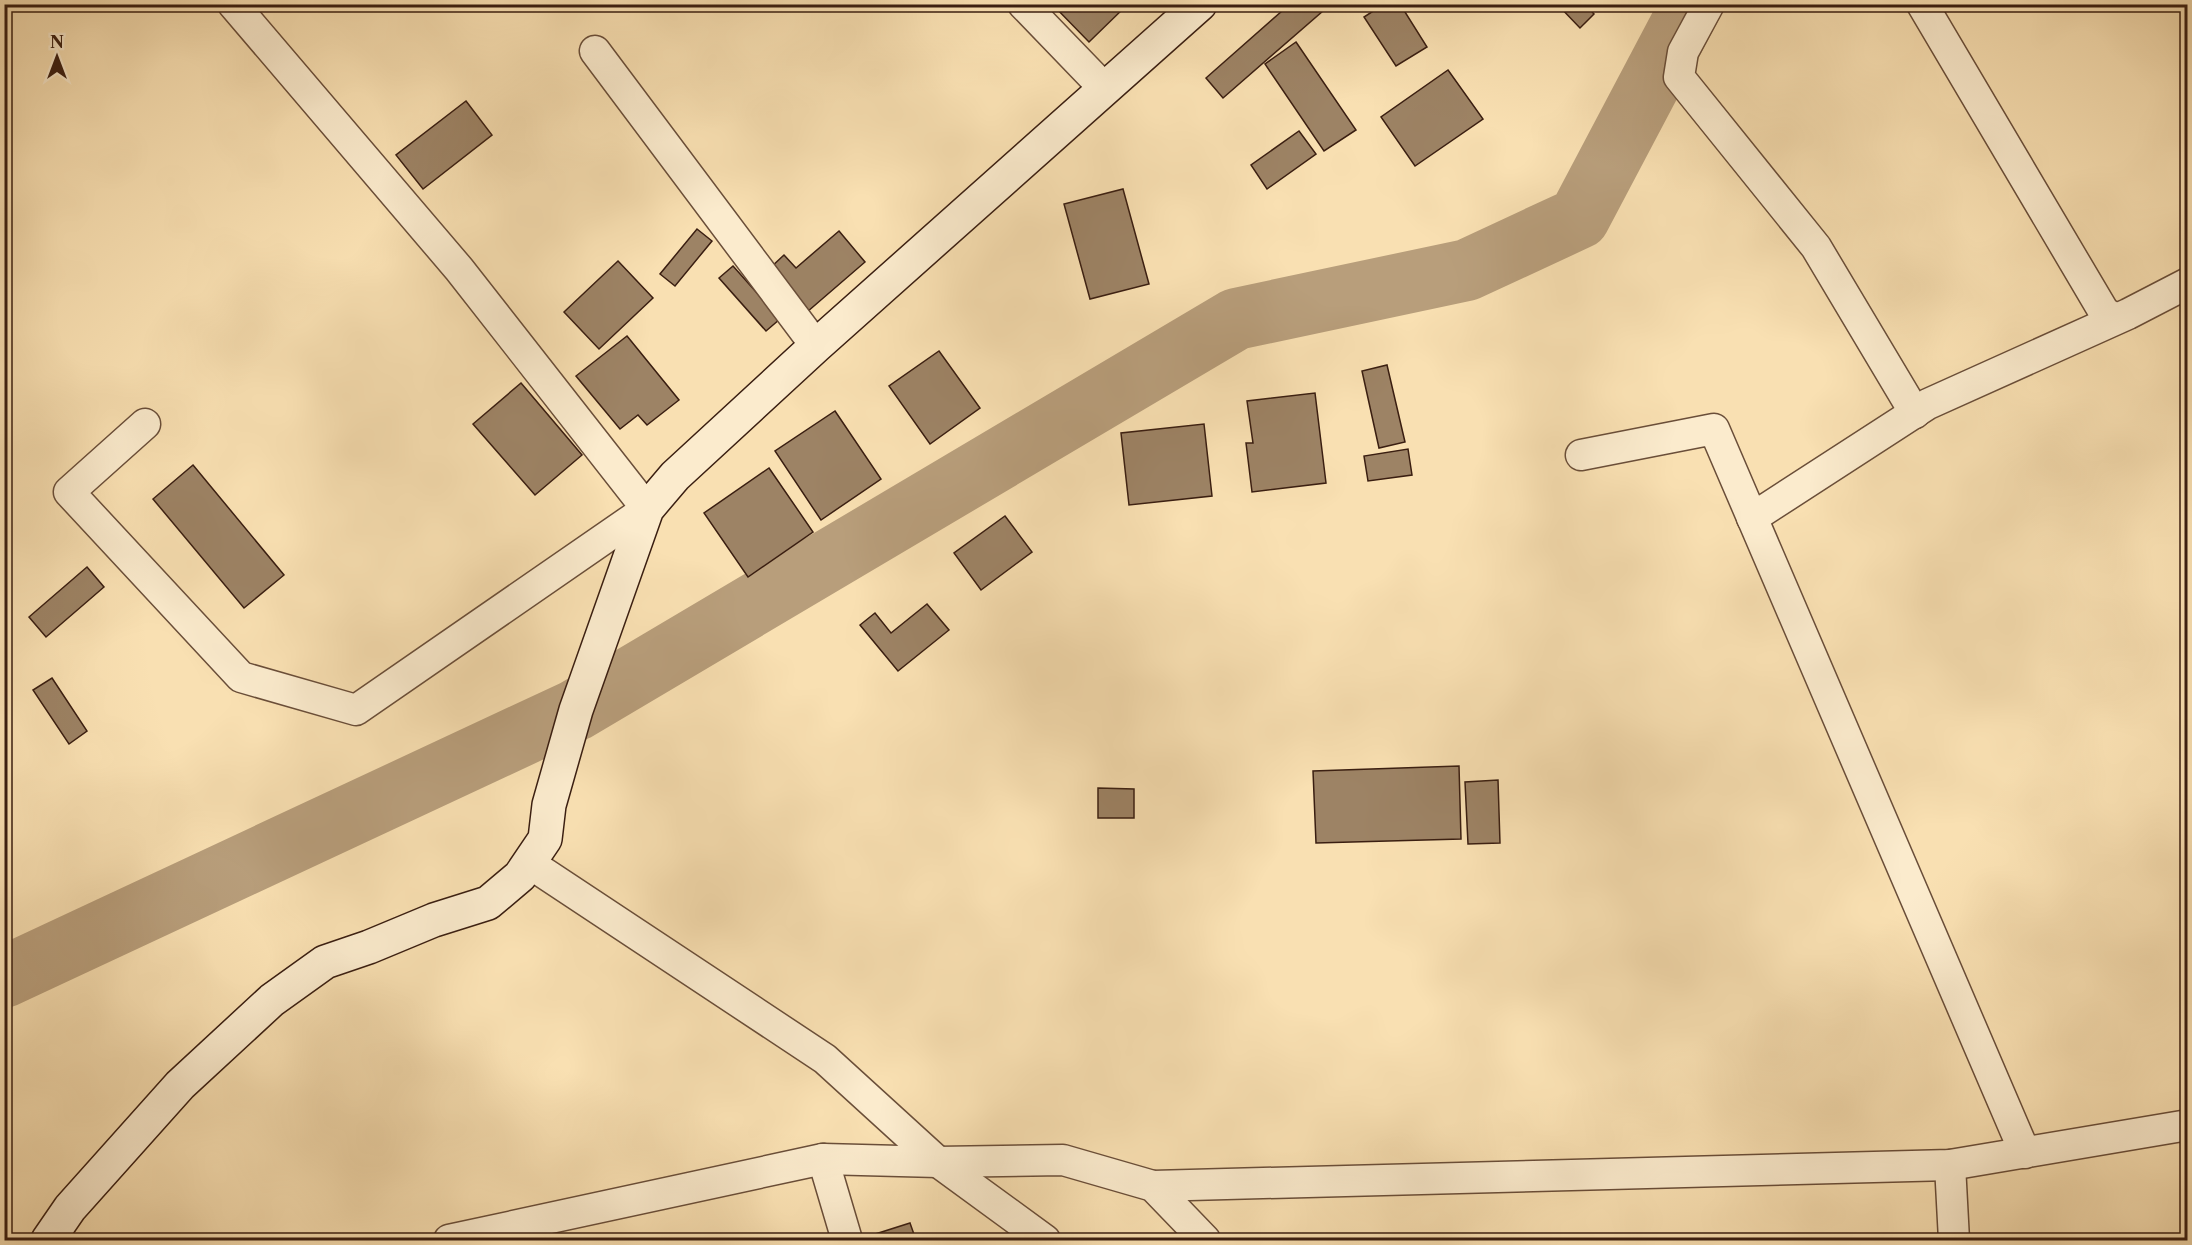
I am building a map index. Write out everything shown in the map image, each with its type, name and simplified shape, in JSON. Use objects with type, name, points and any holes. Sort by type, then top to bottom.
[{"type":"street","points":[[233,4],[459,269],[647,509]]},
{"type":"street","points":[[1023,4],[1105,89]]},
{"type":"street","points":[[145,424],[69,492],[241,677],[356,710],[647,509],[675,476],[816,346],[1200,4]]},
{"type":"street","points":[[1709,4],[1683,52],[1679,77],[1816,247],[1915,413]]},
{"type":"street","points":[[1922,4],[2104,312],[2115,319]]},
{"type":"street","points":[[595,51],[816,346]]},
{"type":"street","points":[[1752,519],[1928,404],[2115,319],[2187,283]]},
{"type":"street","points":[[1581,455],[1714,429],[2025,1153]]},
{"type":"street","points":[[48,1240],[70,1208],[180,1085],[272,1000],[324,962],[369,947],[434,920],[488,903],[520,876],[545,839],[549,805],[576,710],[647,509]]},
{"type":"street","points":[[529,863],[825,1059],[938,1162],[1045,1240]]},
{"type":"street","points":[[449,1240],[823,1159],[938,1162],[1063,1160],[1153,1186],[1950,1165],[2187,1125]]},
{"type":"street","points":[[823,1159],[847,1240]]},
{"type":"street","points":[[1950,1165],[1954,1240]]},
{"type":"street","points":[[1153,1186],[1205,1240]]},
{"type":"building","points":[[1052,4],[1128,4],[1089,42]]},
{"type":"building","points":[[1290,4],[1331,4],[1223,98],[1206,78]]},
{"type":"building","points":[[1384,4],[1400,4],[1427,47],[1396,66],[1364,17]]},
{"type":"building","points":[[1557,4],[1585,4],[1594,14],[1580,28]]},
{"type":"building","points":[[1296,42],[1356,130],[1324,151],[1265,64]]},
{"type":"building","points":[[1448,70],[1483,119],[1415,166],[1381,117]]},
{"type":"building","points":[[466,101],[492,135],[423,189],[396,155]]},
{"type":"building","points":[[1299,131],[1316,154],[1267,189],[1251,165]]},
{"type":"building","points":[[1123,189],[1149,284],[1090,299],[1064,204]]},
{"type":"building","points":[[697,229],[712,241],[675,286],[660,274]]},
{"type":"building","points":[[839,231],[865,262],[807,312],[769,269],[784,255],[796,268]]},
{"type":"building","points":[[618,261],[653,298],[599,349],[564,312]]},
{"type":"building","points":[[733,266],[780,319],[766,331],[719,278]]},
{"type":"building","points":[[627,336],[679,400],[647,425],[638,415],[620,429],[576,376]]},
{"type":"building","points":[[939,351],[980,408],[930,444],[889,386]]},
{"type":"building","points":[[1387,365],[1405,442],[1379,448],[1362,371]]},
{"type":"building","points":[[521,383],[582,455],[535,495],[473,424]]},
{"type":"building","points":[[1315,393],[1326,483],[1252,492],[1246,443],[1253,443],[1247,401]]},
{"type":"building","points":[[835,411],[881,479],[821,520],[775,451]]},
{"type":"building","points":[[1204,424],[1212,496],[1129,505],[1121,433]]},
{"type":"building","points":[[1408,449],[1412,475],[1368,481],[1364,456]]},
{"type":"building","points":[[193,465],[284,575],[244,608],[153,499]]},
{"type":"building","points":[[769,468],[813,532],[748,577],[704,513]]},
{"type":"building","points":[[1005,516],[1032,552],[981,590],[954,553]]},
{"type":"building","points":[[87,567],[104,587],[46,637],[29,617]]},
{"type":"building","points":[[927,604],[949,630],[898,671],[860,625],[875,613],[891,633]]},
{"type":"building","points":[[52,678],[87,731],[69,744],[33,690]]},
{"type":"building","points":[[1459,766],[1461,839],[1316,843],[1313,771]]},
{"type":"building","points":[[1498,780],[1500,843],[1468,844],[1465,782]]},
{"type":"building","points":[[1098,788],[1134,789],[1134,818],[1098,818]]},
{"type":"building","points":[[910,1223],[916,1240],[868,1240],[866,1237]]},
{"type":"waterway","points":[[4,977],[576,710],[1236,319],[1467,270],[1579,218],[1692,4]]}]
